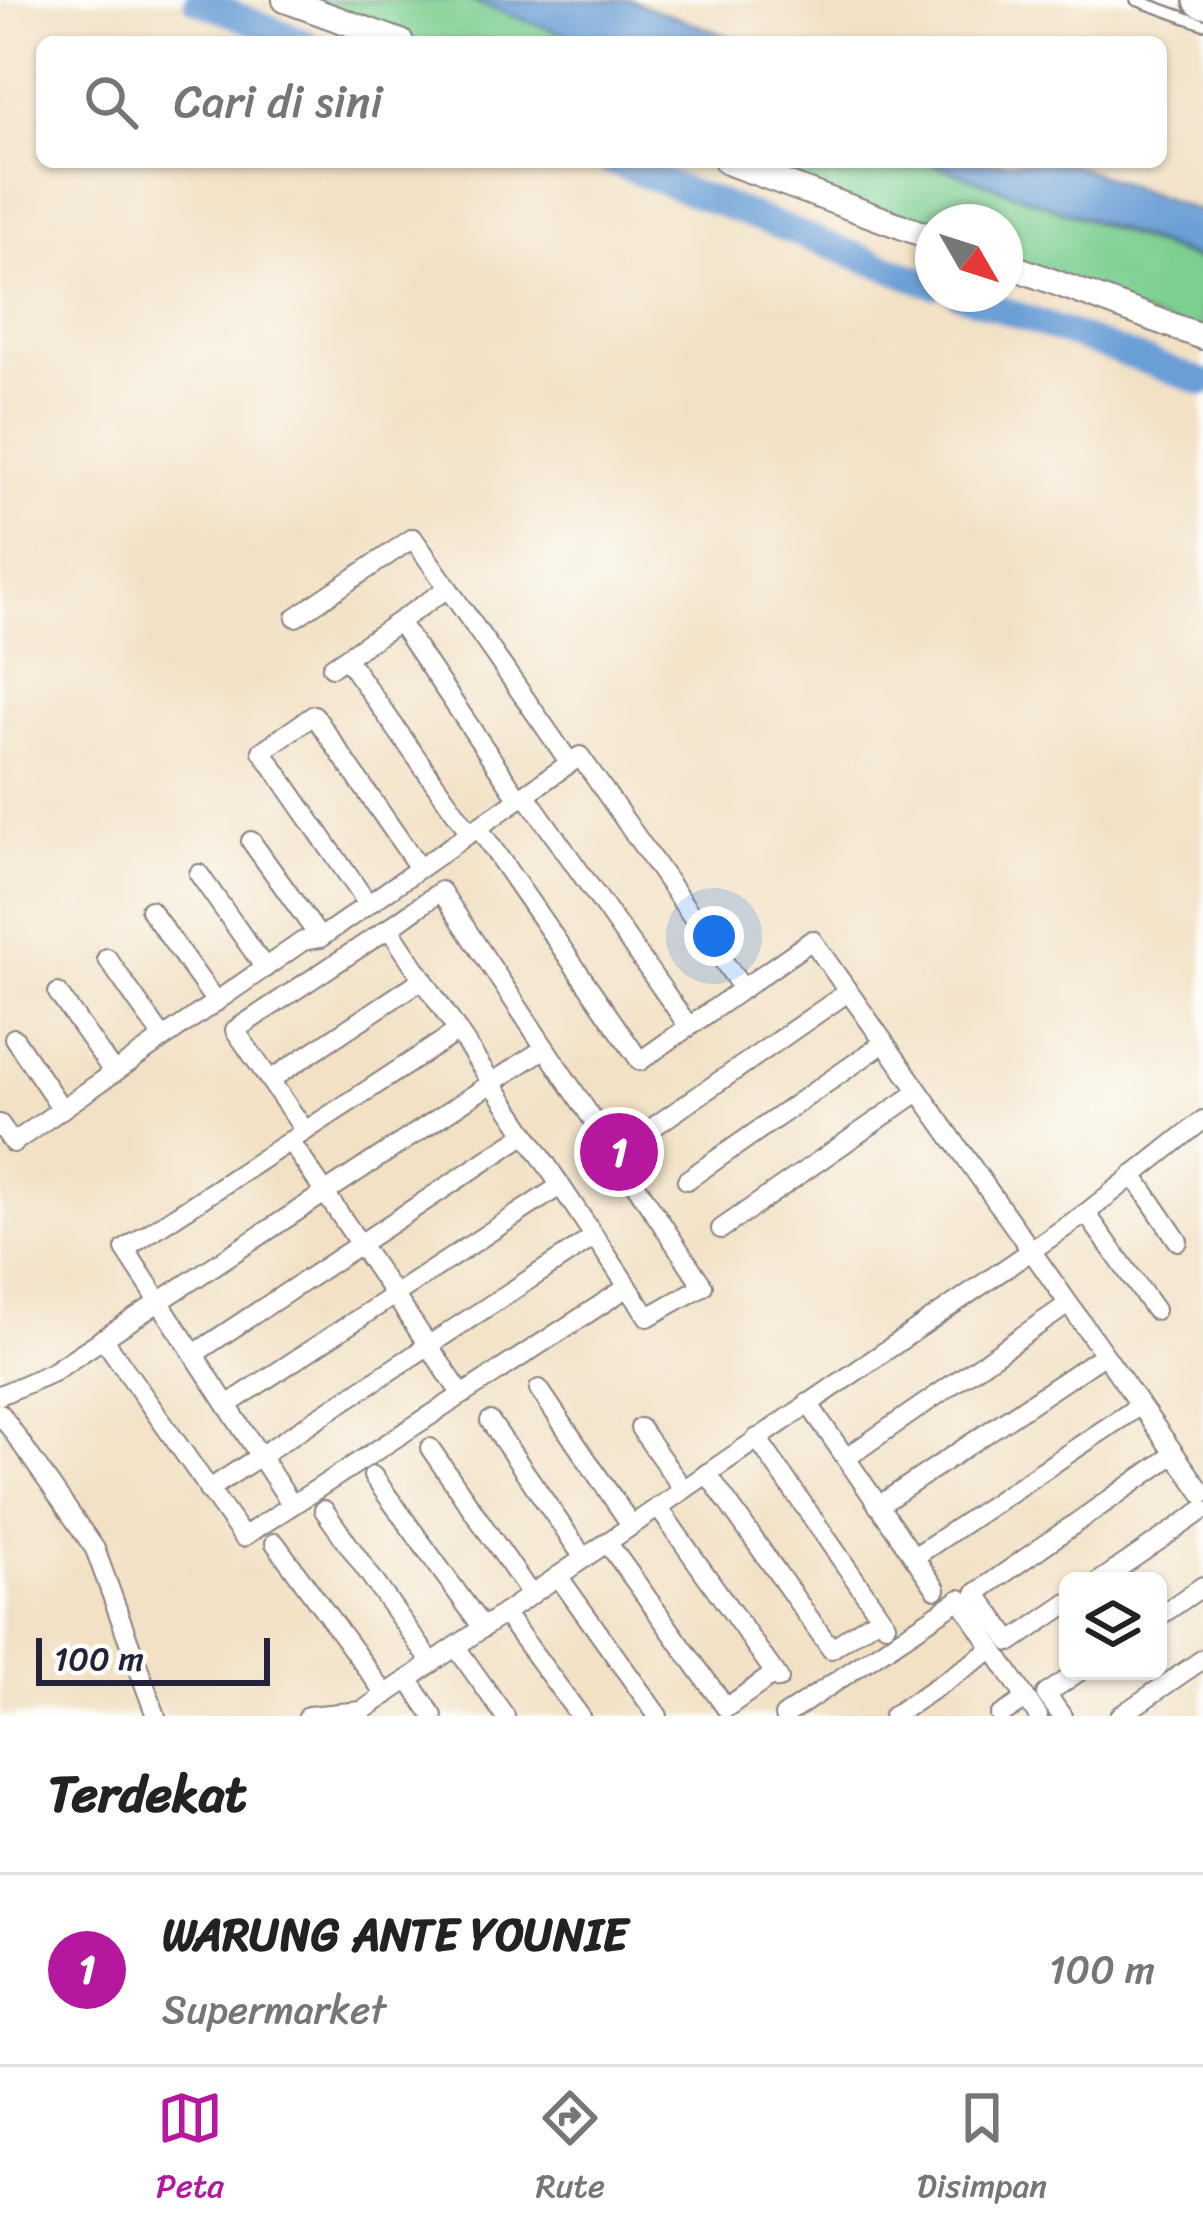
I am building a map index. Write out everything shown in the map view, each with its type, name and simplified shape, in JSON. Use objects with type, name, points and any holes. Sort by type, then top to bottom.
[{"type":"main road","points":[[285,0],[384,36]]},
{"type":"main road","points":[[743,168],[915,231]]},
{"type":"main road","points":[[1023,271],[1203,337]]},
{"type":"street","points":[[296,617],[413,538],[570,763]]},
{"type":"street","points":[[448,588],[339,663],[474,830],[640,1060],[812,940],[1203,1494]]},
{"type":"street","points":[[398,622],[689,1027]]},
{"type":"street","points":[[368,904],[262,751],[314,715],[419,868]]},
{"type":"street","points":[[0,1124],[13,1143],[303,941],[320,938],[580,755],[742,989]]},
{"type":"street","points":[[251,841],[320,938]]},
{"type":"street","points":[[199,874],[265,968]]},
{"type":"street","points":[[389,928],[648,1316],[703,1286],[441,891],[235,1030],[269,1079],[325,1193],[462,1395]]},
{"type":"street","points":[[150,910],[215,1002]]},
{"type":"street","points":[[107,958],[164,1039]]},
{"type":"street","points":[[269,1079],[422,979]]},
{"type":"street","points":[[652,1128],[848,992]]},
{"type":"street","points":[[58,993],[114,1073]]},
{"type":"street","points":[[292,1505],[125,1249],[458,1031]]},
{"type":"street","points":[[14,1037],[62,1108]]},
{"type":"street","points":[[687,1180],[884,1043]]},
{"type":"street","points":[[0,1395],[51,1373],[545,1048]]},
{"type":"street","points":[[721,1228],[918,1092]]},
{"type":"street","points":[[308,1716],[362,1712],[1085,1213],[1203,1120]]},
{"type":"street","points":[[194,1354],[526,1134]]},
{"type":"street","points":[[1133,1175],[1178,1241]]},
{"type":"street","points":[[227,1405],[560,1186]]},
{"type":"street","points":[[1085,1213],[1155,1310]]},
{"type":"street","points":[[208,1490],[594,1237]]},
{"type":"street","points":[[104,1338],[243,1537],[628,1287]]},
{"type":"street","points":[[846,1458],[1067,1305]]},
{"type":"street","points":[[878,1506],[1103,1355]]},
{"type":"street","points":[[539,1389],[631,1525]]},
{"type":"street","points":[[808,1403],[936,1589]]},
{"type":"street","points":[[914,1557],[1139,1406]]},
{"type":"street","points":[[0,1413],[95,1549],[156,1716]]},
{"type":"street","points":[[490,1421],[584,1558]]},
{"type":"street","points":[[640,1428],[683,1490]]},
{"type":"street","points":[[706,1473],[831,1649],[883,1620],[757,1438]]},
{"type":"street","points":[[430,1448],[531,1595]]},
{"type":"street","points":[[1059,1609],[1011,1642],[976,1593],[1173,1455]]},
{"type":"street","points":[[374,1476],[483,1628]]},
{"type":"street","points":[[607,1542],[726,1708],[778,1678],[658,1507]]},
{"type":"street","points":[[325,1510],[433,1663]]},
{"type":"street","points":[[1113,1572],[1203,1510]]},
{"type":"street","points":[[275,1543],[386,1695]]},
{"type":"street","points":[[558,1576],[658,1716]]},
{"type":"street","points":[[1167,1611],[1203,1586]]},
{"type":"street","points":[[784,1716],[960,1599],[1038,1716]]},
{"type":"street","points":[[504,1613],[580,1716]]},
{"type":"street","points":[[456,1647],[505,1716]]},
{"type":"street","points":[[893,1716],[993,1649]]},
{"type":"street","points":[[1120,1716],[1203,1659]]},
{"type":"street","points":[[408,1679],[434,1716]]},
{"type":"street","points":[[1062,1716],[1046,1694],[1067,1680]]},
{"type":"street","points":[[1000,1716],[1026,1699]]},
{"type":"lane","points":[[1136,0],[1203,24]]},
{"type":"green space","points":[[285,0],[470,0],[570,36],[384,36]]},
{"type":"green space","points":[[743,168],[944,168],[1203,262],[1203,337],[1023,271],[1023,204],[915,204],[915,231]]},
{"type":"water","points":[[468,0],[630,0],[727,36],[570,36]]},
{"type":"water","points":[[944,168],[1081,168],[1203,213],[1203,260]]},
{"type":"waterway","points":[[197,0],[290,36]]},
{"type":"waterway","points":[[627,168],[915,278]]},
{"type":"waterway","points":[[1009,312],[1203,382]]},
{"type":"place","name":"WARUNG ANTE YOUNIE","points":[[619,1152]]}]
